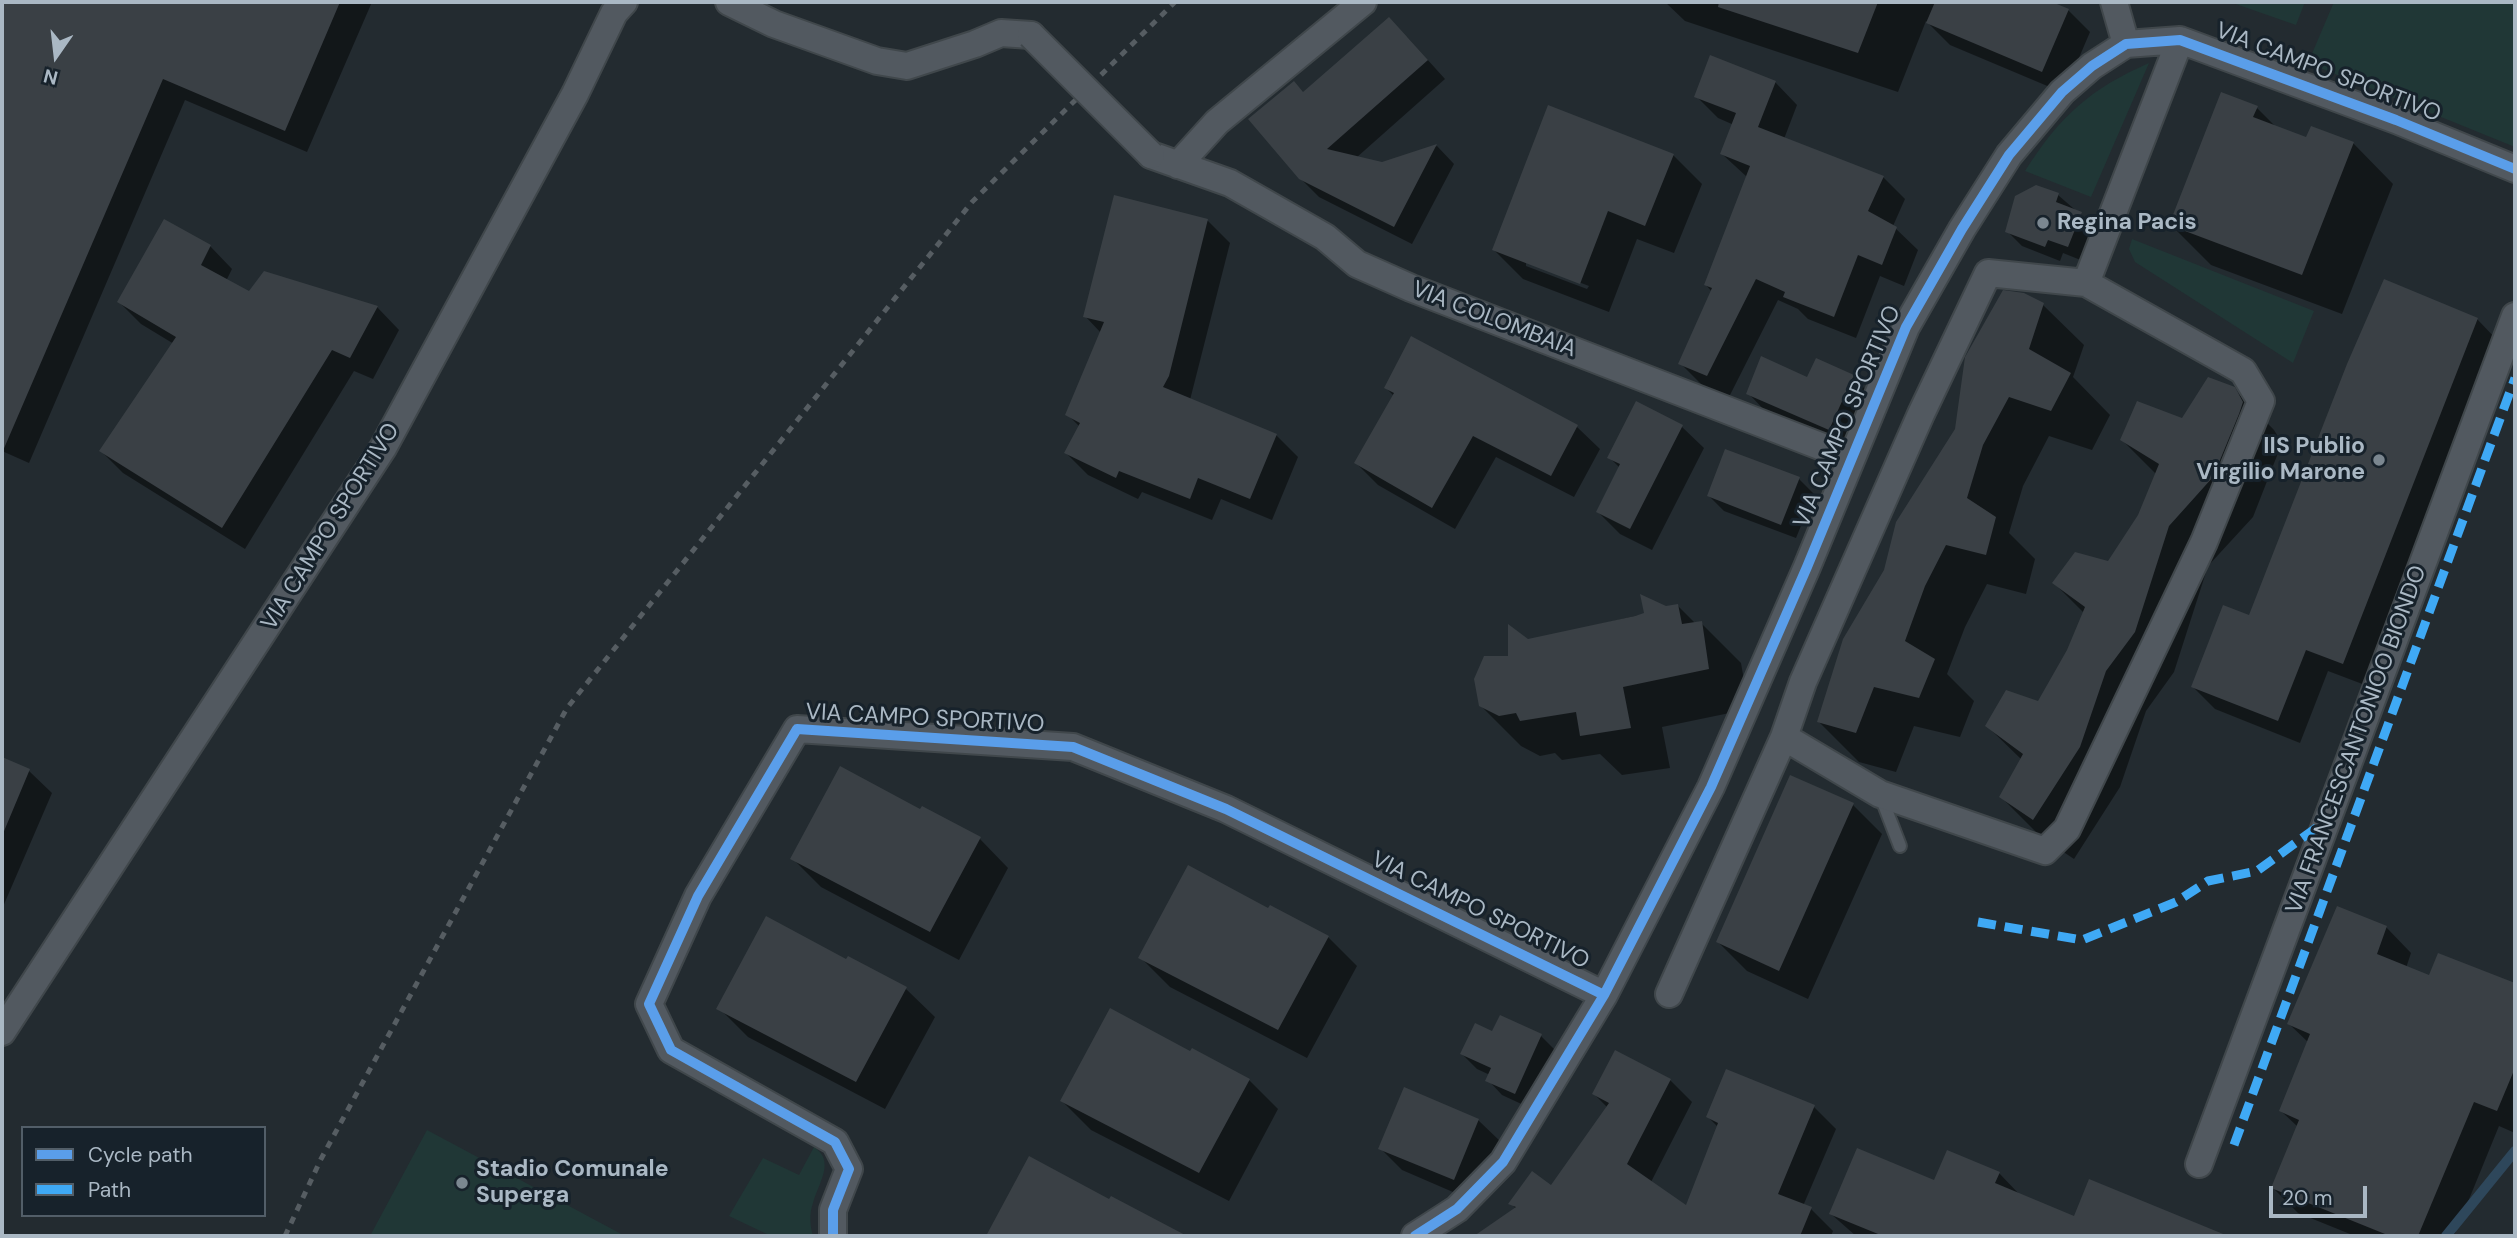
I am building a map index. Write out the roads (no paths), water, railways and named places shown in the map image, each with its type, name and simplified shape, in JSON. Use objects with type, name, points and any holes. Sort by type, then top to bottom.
[{"type":"street","name":"VIA CAMPO SPORTIVO","points":[[2,1032],[383,448],[575,94],[614,13],[624,2]]},
{"type":"street","name":"VIA COLOMBAIA","points":[[729,2],[774,24],[877,61],[907,66],[1001,33],[1031,35],[1151,155],[1230,183],[1325,237],[1357,264],[1851,458]]},
{"type":"street","points":[[1178,165],[1217,122],[1363,2]]},
{"type":"street","points":[[2114,2],[2126,44]]},
{"type":"street","name":"VIA CAMPO SPORTIVO","points":[[1415,1236],[1457,1209],[1503,1162],[1604,995],[1711,787],[1807,567],[1906,327],[1962,229],[2009,155],[2062,92],[2092,66],[2126,44],[2180,40],[2396,120],[2515,169]]},
{"type":"street","points":[[2086,283],[2180,40]]},
{"type":"street","points":[[1668,993],[1783,737],[1803,682],[1921,414],[1988,273],[2086,283],[2243,370],[2261,401],[2215,516],[2067,829],[2045,851],[1880,794],[1783,737]]},
{"type":"street","name":"VIA FRANCESCANTONIOO BIONDO","points":[[2199,1164],[2515,316]]},
{"type":"street","name":"VIA CAMPO SPORTIVO","points":[[832,1236],[833,1210],[849,1169],[835,1142],[671,1050],[649,1004],[698,896],[797,729],[1073,747],[1226,809],[1604,995]]},
{"type":"lane","points":[[1880,794],[1900,846]]},
{"type":"waterway","points":[[2446,1236],[2515,1151]]},
{"type":"railway","points":[[285,1236],[321,1159],[567,708],[972,202],[1175,2]]},
{"type":"place","name":"Regina Pacis","points":[[2043,223]]},
{"type":"place","name":"IIS Publio Virgilio Marone","points":[[2379,460]]},
{"type":"place","name":"Stadio Comunale Superga","points":[[462,1183]]}]
